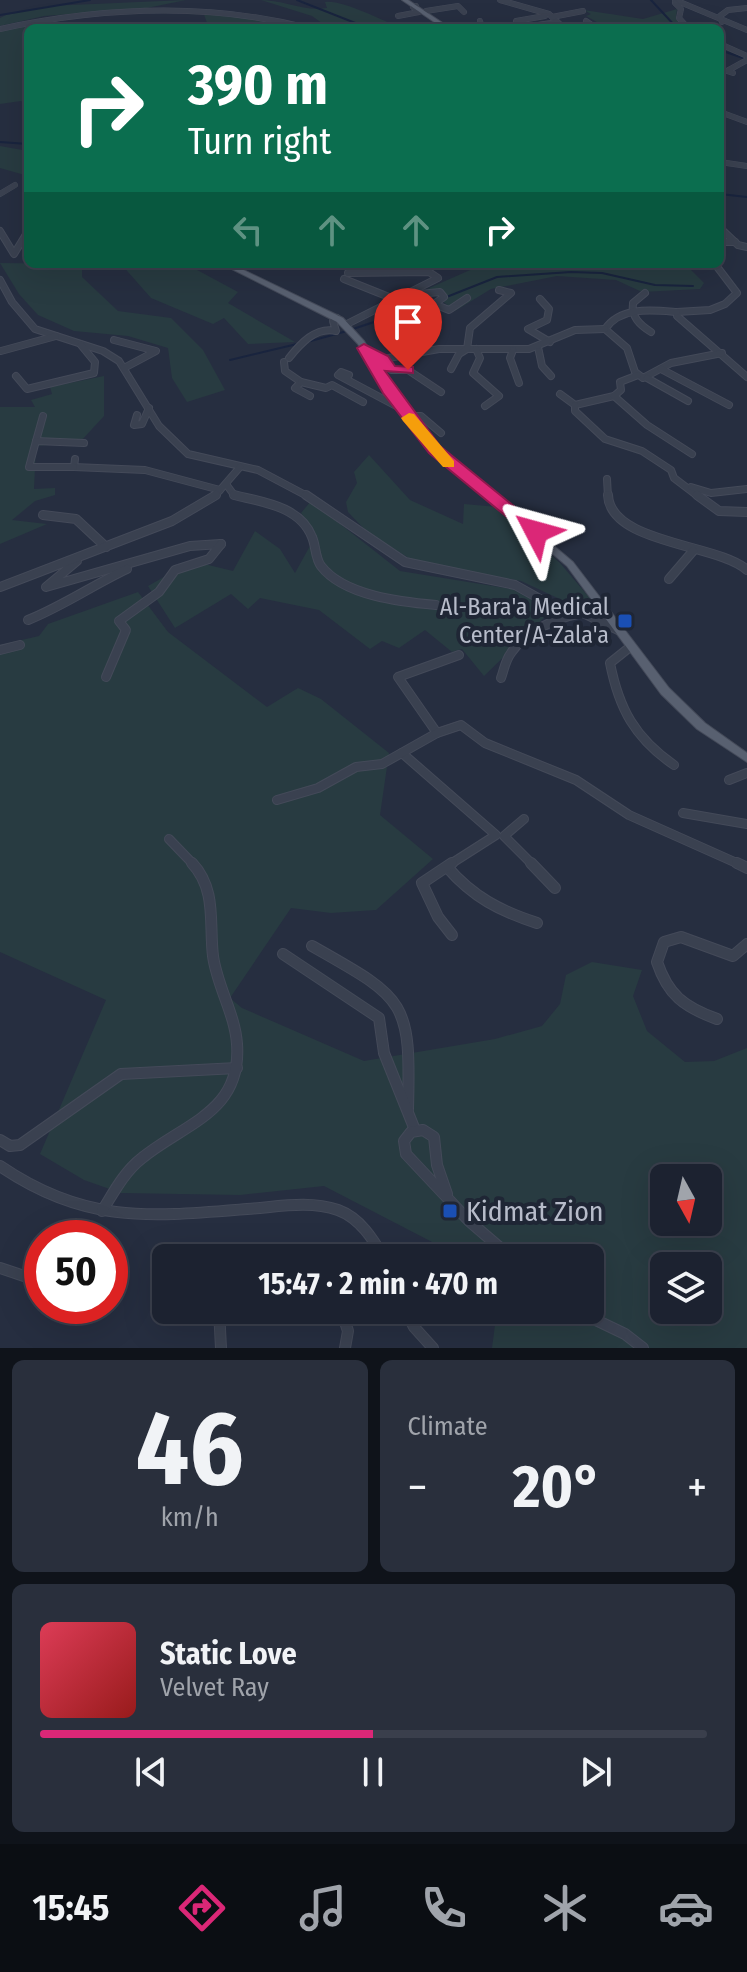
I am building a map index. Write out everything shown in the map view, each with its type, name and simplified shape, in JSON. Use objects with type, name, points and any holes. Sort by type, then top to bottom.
[{"type":"main road","points":[[405,0],[442,24]]},
{"type":"main road","points":[[233,268],[341,322],[364,348],[405,412],[449,464],[517,516],[570,564],[630,647],[676,703],[747,758]]},
{"type":"street","points":[[500,0],[551,16],[559,24]]},
{"type":"street","points":[[674,0],[747,30]]},
{"type":"street","points":[[674,0],[681,9],[679,18],[684,24]]},
{"type":"street","points":[[398,16],[416,15],[419,12],[413,7],[416,6]]},
{"type":"street","points":[[426,11],[458,6],[464,12]]},
{"type":"street","points":[[25,24],[75,14],[205,7],[258,11],[296,24]]},
{"type":"street","points":[[722,22],[723,13],[746,7]]},
{"type":"street","points":[[520,24],[516,21],[583,11]]},
{"type":"street","points":[[586,21],[590,24]]},
{"type":"street","points":[[544,24],[557,22]]},
{"type":"street","points":[[0,29],[24,24]]},
{"type":"street","points":[[724,46],[747,58],[727,71],[733,73]]},
{"type":"street","points":[[724,113],[747,122]]},
{"type":"street","points":[[724,162],[747,166]]},
{"type":"street","points":[[0,194],[15,185]]},
{"type":"street","points":[[0,230],[14,254],[24,238]]},
{"type":"street","points":[[724,232],[735,242],[747,247]]},
{"type":"street","points":[[724,242],[735,242]]},
{"type":"street","points":[[605,329],[616,318],[633,312],[698,314],[732,301],[737,293],[734,285],[719,268]]},
{"type":"street","points":[[363,402],[330,384],[326,388],[301,382],[285,371],[286,360],[302,341],[328,329],[338,330],[333,321],[341,322],[395,301],[436,282],[437,275],[346,276],[395,301],[437,291],[444,297],[434,304],[449,310],[467,298]]},
{"type":"street","points":[[0,280],[29,324],[111,354],[124,368],[177,448],[201,459],[240,467],[292,485],[405,562],[515,585],[549,604],[583,613],[618,630]]},
{"type":"street","points":[[451,369],[459,354],[467,349],[470,328],[511,293],[499,290]]},
{"type":"street","points":[[645,293],[633,303],[633,312],[640,325],[651,332]]},
{"type":"street","points":[[540,299],[549,309],[547,320],[528,329],[550,342]]},
{"type":"street","points":[[677,312],[678,319],[747,377]]},
{"type":"street","points":[[383,359],[436,349],[513,350],[538,347],[575,330],[605,329],[627,348],[638,375]]},
{"type":"street","points":[[1,351],[56,336]]},
{"type":"street","points":[[114,340],[156,351],[124,368]]},
{"type":"street","points":[[16,376],[27,389],[94,373],[95,362],[80,347],[82,344]]},
{"type":"street","points":[[538,347],[542,366],[551,376]]},
{"type":"street","points":[[364,348],[383,359],[391,370],[408,370],[441,392]]},
{"type":"street","points":[[476,349],[480,358],[473,373],[499,396],[485,406]]},
{"type":"street","points":[[513,350],[510,358],[519,383]]},
{"type":"street","points":[[647,378],[671,363],[722,353]]},
{"type":"street","points":[[661,369],[729,405]]},
{"type":"street","points":[[349,375],[341,372],[338,375],[345,382],[405,412],[421,416],[441,433]]},
{"type":"street","points":[[560,394],[575,405],[614,396],[621,390],[620,382],[638,375],[688,401]]},
{"type":"street","points":[[301,382],[295,388],[310,396]]},
{"type":"street","points":[[345,390],[354,385]]},
{"type":"street","points":[[614,396],[636,412],[636,417],[692,454]]},
{"type":"street","points":[[575,405],[575,411],[605,439],[648,455],[723,513],[747,512]]},
{"type":"street","points":[[137,415],[134,425],[142,424],[149,408]]},
{"type":"street","points":[[43,416],[29,467],[74,463],[145,470],[223,487],[234,495],[271,501],[309,531],[321,566],[334,575],[377,596],[436,605]]},
{"type":"street","points":[[36,441],[84,443]]},
{"type":"street","points":[[0,587],[172,521],[206,502],[240,467]]},
{"type":"street","points":[[607,479],[608,502],[622,522],[693,551],[732,559],[747,570]]},
{"type":"street","points":[[687,487],[711,493],[747,489]]},
{"type":"street","points":[[43,515],[76,519],[106,547]]},
{"type":"street","points":[[85,555],[46,587],[190,546],[221,544],[209,559],[171,570],[151,600],[119,621],[126,630],[106,677]]},
{"type":"street","points":[[669,579],[693,551]]},
{"type":"street","points":[[28,620],[60,607],[129,565]]},
{"type":"street","points":[[501,678],[508,656],[519,645],[554,620],[583,613]]},
{"type":"street","points":[[0,650],[20,645]]},
{"type":"street","points":[[630,647],[610,663],[616,696],[647,748],[674,765]]},
{"type":"street","points":[[437,733],[398,677],[459,655]]},
{"type":"street","points":[[277,800],[318,788],[356,767],[382,764],[437,733],[461,725],[485,743],[576,780],[629,815],[747,868]]},
{"type":"street","points":[[402,753],[500,836],[555,888]]},
{"type":"street","points":[[729,780],[747,773]]},
{"type":"street","points":[[683,813],[747,824]]},
{"type":"street","points":[[452,935],[438,917],[422,883],[524,819]]},
{"type":"street","points":[[102,1211],[125,1174],[143,1157],[212,1114],[237,1068],[237,1041],[213,958],[210,894],[197,869],[169,839]]},
{"type":"street","points":[[447,867],[466,889],[501,911],[537,923]]},
{"type":"street","points":[[717,1019],[688,1009],[672,998],[657,962],[664,942],[681,937],[733,956],[747,944]]},
{"type":"street","points":[[312,946],[393,995],[406,1018],[410,1039],[408,1114]]},
{"type":"street","points":[[283,954],[379,1018],[383,1027],[384,1053],[415,1130]]},
{"type":"street","points":[[0,1140],[10,1146],[20,1145],[121,1074],[237,1068]]},
{"type":"street","points":[[415,1130],[431,1134],[447,1194]]},
{"type":"street","points":[[415,1130],[404,1144],[406,1154],[496,1244]]},
{"type":"street","points":[[415,1160],[426,1160],[435,1152]]},
{"type":"street","points":[[0,1166],[58,1203],[102,1211],[149,1217],[306,1204],[341,1211],[370,1233],[376,1244]]},
{"type":"street","points":[[0,1268],[24,1276]]},
{"type":"street","points":[[220,1324],[221,1348]]},
{"type":"street","points":[[345,1348],[348,1331],[346,1324]]},
{"type":"street","points":[[412,1324],[433,1348]]},
{"type":"street","points":[[604,1324],[625,1334],[643,1348]]},
{"type":"shaded area","points":[[186,0],[147,8],[44,16],[0,26],[0,18],[6,15],[48,6]]},
{"type":"shaded area","points":[[261,0],[319,9],[327,8],[325,2],[333,2],[392,24],[323,24],[312,16]]},
{"type":"shaded area","points":[[677,9],[676,18],[682,24],[601,24],[586,16],[591,14],[584,10],[643,19]]},
{"type":"shaded area","points":[[203,12],[265,18],[281,24],[208,24]]},
{"type":"shaded area","points":[[24,25],[24,103],[0,104],[0,31]]},
{"type":"shaded area","points":[[0,146],[24,150],[24,175],[0,168]]},
{"type":"shaded area","points":[[0,263],[24,263],[24,268],[82,268],[82,277],[118,311],[171,318],[203,350],[225,390],[187,402],[172,378],[168,348],[128,336],[74,331],[38,315],[19,294]]},
{"type":"shaded area","points":[[125,268],[193,268],[238,292],[228,303],[295,342],[248,344],[224,318],[213,324],[151,298]]},
{"type":"shaded area","points":[[475,268],[689,268],[704,283],[700,289],[642,292],[616,280],[557,276],[491,289],[455,311],[427,289]]},
{"type":"shaded area","points":[[104,376],[104,416],[80,442],[36,446],[34,489],[55,488],[55,495],[35,501],[12,520],[47,524],[0,544],[0,407],[35,407],[31,400],[52,394],[50,387]]},
{"type":"shaded area","points":[[369,455],[410,500],[463,524],[464,504],[498,507],[560,563],[611,623],[521,581],[415,562],[367,532],[348,512],[346,502],[357,483],[354,472]]},
{"type":"shaded area","points":[[311,501],[400,571],[512,589],[552,610],[484,676],[462,649],[452,652],[425,630],[399,648],[382,641],[370,649],[319,610],[260,598],[248,609],[231,594],[175,628],[148,586],[192,561],[233,571],[255,531],[280,549],[295,573],[316,535],[301,513]]},
{"type":"shaded area","points":[[138,592],[168,632],[267,707],[298,688],[321,699],[389,753],[380,815],[433,859],[376,910],[331,913],[291,908],[230,998],[242,1008],[364,1061],[495,1039],[542,1026],[560,1004],[566,975],[592,962],[642,970],[633,996],[647,1031],[685,1062],[714,1061],[747,1048],[747,1348],[492,1348],[495,1324],[604,1324],[604,1244],[436,1244],[324,1186],[240,1195],[121,1193],[84,1180],[40,1154],[106,1000],[0,952],[0,645],[39,636],[48,624]]},
{"type":"waterway","points":[[0,15],[90,0]]},
{"type":"waterway","points":[[297,0],[358,24]]},
{"type":"waterway","points":[[651,0],[673,24]]},
{"type":"waterway","points":[[724,51],[746,59]]},
{"type":"waterway","points":[[0,142],[24,144]]},
{"type":"waterway","points":[[724,194],[747,197]]},
{"type":"waterway","points":[[444,298],[497,277],[571,272],[602,273],[655,285],[693,286]]},
{"type":"waterway","points":[[353,329],[431,303]]},
{"type":"waterway","points":[[307,342],[347,331]]},
{"type":"waterway","points":[[230,360],[297,344]]},
{"type":"slow traffic","points":[[409,418],[448,464]]},
{"type":"place","name":"Al-Bara'a Medical Center/A-Zala'a","points":[[625,621]]},
{"type":"place","name":"Kidmat Zion","points":[[450,1211]]},
{"type":"route","points":[[408,370],[391,370],[383,359],[364,348],[390,393],[435,450],[465,478],[536,532]]}]
